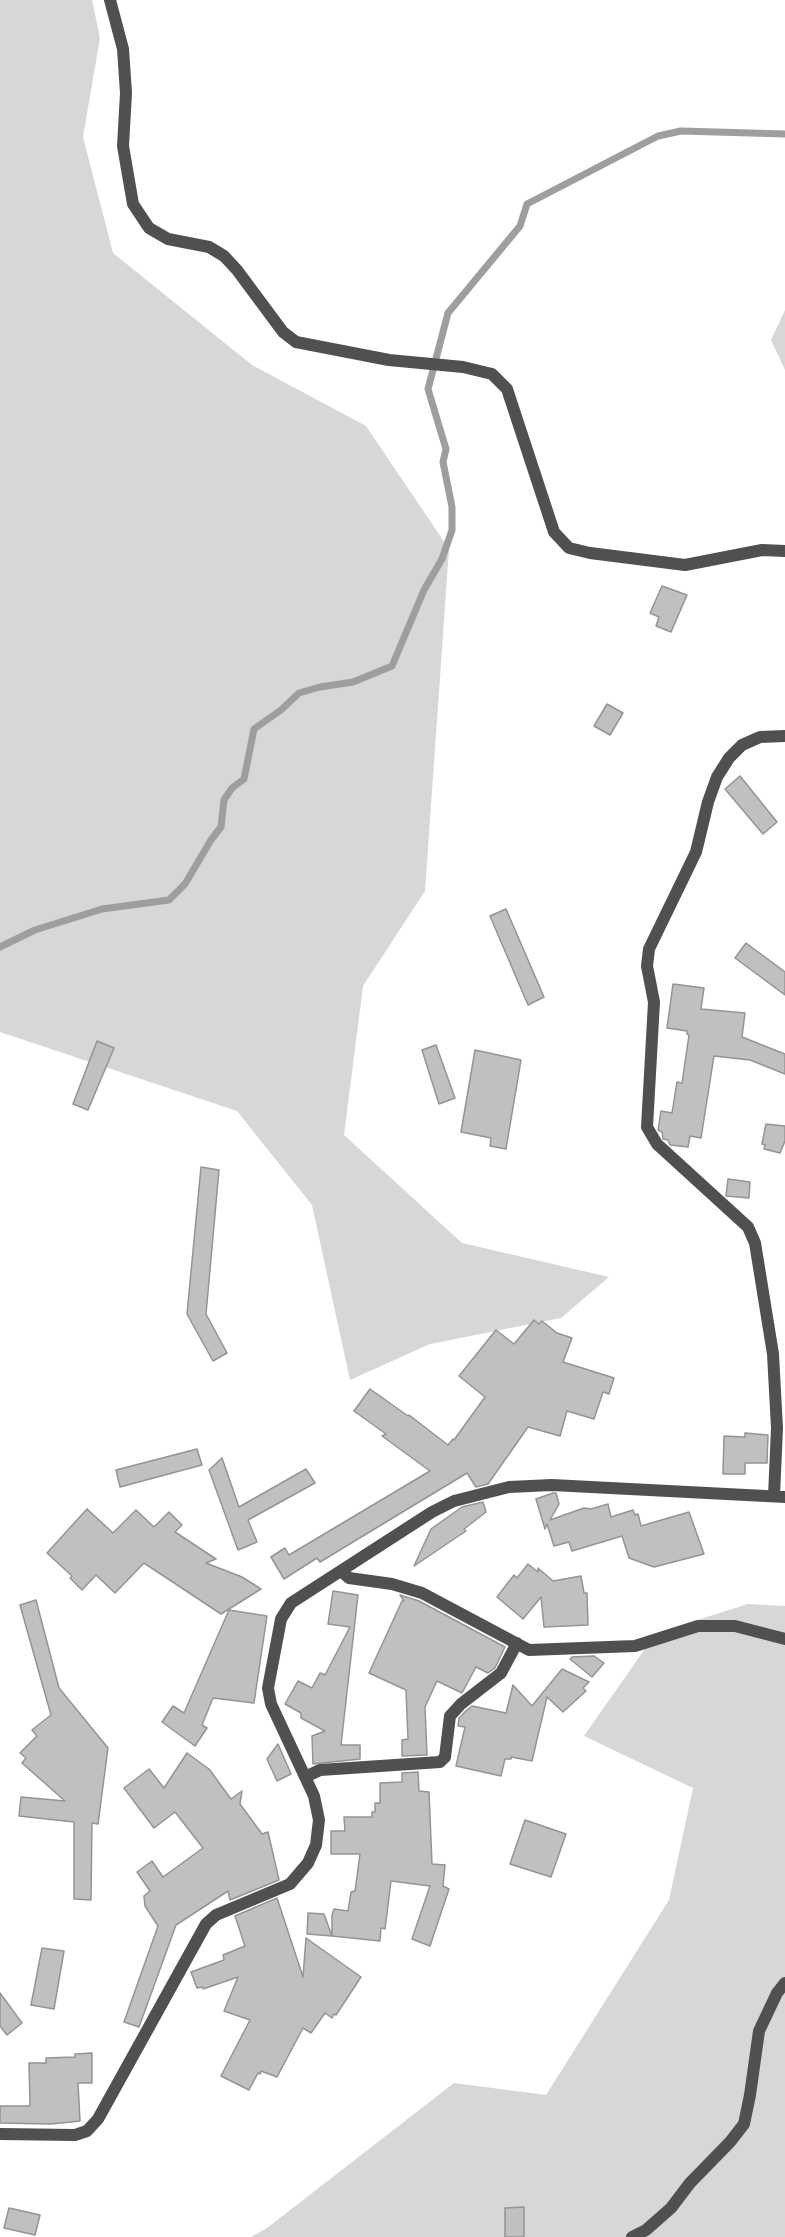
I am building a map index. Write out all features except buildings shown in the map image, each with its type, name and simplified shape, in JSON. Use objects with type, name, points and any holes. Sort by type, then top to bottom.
[{"type":"street","points":[[110,0],[123,49],[126,93],[123,147],[133,204],[149,228],[168,239],[209,247],[224,256],[283,332],[296,342],[389,360],[463,367],[492,374],[507,389],[554,532],[569,548],[590,553],[685,565],[762,550],[785,551]]},
{"type":"street","points":[[0,2134],[75,2134],[87,2131],[98,2120],[206,1924],[216,1915],[290,1884],[308,1863],[316,1845],[319,1820],[314,1796],[272,1704],[268,1688],[281,1619],[291,1603],[432,1512],[454,1501],[509,1487],[552,1485],[780,1497],[773,1354],[755,1243],[748,1227],[657,1144],[647,1127],[654,1002],[647,966],[649,949],[696,852],[708,802],[717,777],[729,758],[742,745],[760,737],[785,736]]},
{"type":"street","points":[[341,1571],[349,1578],[392,1584],[422,1593],[529,1650],[634,1646],[698,1626],[735,1626],[785,1639]]},
{"type":"street","points":[[305,1777],[321,1770],[440,1762],[445,1756],[450,1716],[461,1704],[501,1672],[517,1643]]},
{"type":"street","points":[[632,2237],[646,2230],[671,2208],[690,2183],[730,2142],[744,2124],[759,2031],[777,1993],[785,1983]]},
{"type":"shaded area","points":[[0,0],[92,0],[100,38],[83,137],[113,253],[252,365],[366,426],[449,549],[425,891],[363,986],[344,1135],[462,1243],[609,1277],[561,1318],[430,1344],[350,1380],[312,1205],[237,1111],[0,1032]]},
{"type":"shaded area","points":[[785,310],[785,370],[771,340]]},
{"type":"shaded area","points":[[748,1604],[785,1606],[785,2237],[251,2237],[267,2228],[454,2083],[546,2095],[669,1900],[693,1788],[584,1736],[656,1633]]},
{"type":"waterway","points":[[0,947],[35,930],[102,909],[169,900],[185,884],[221,827],[224,800],[232,788],[244,779],[254,729],[281,710],[299,693],[353,682],[392,666],[424,590],[442,559],[452,530],[452,507],[443,462],[446,449],[428,389],[448,313],[520,226],[527,204],[658,136],[681,131],[785,134]]}]
